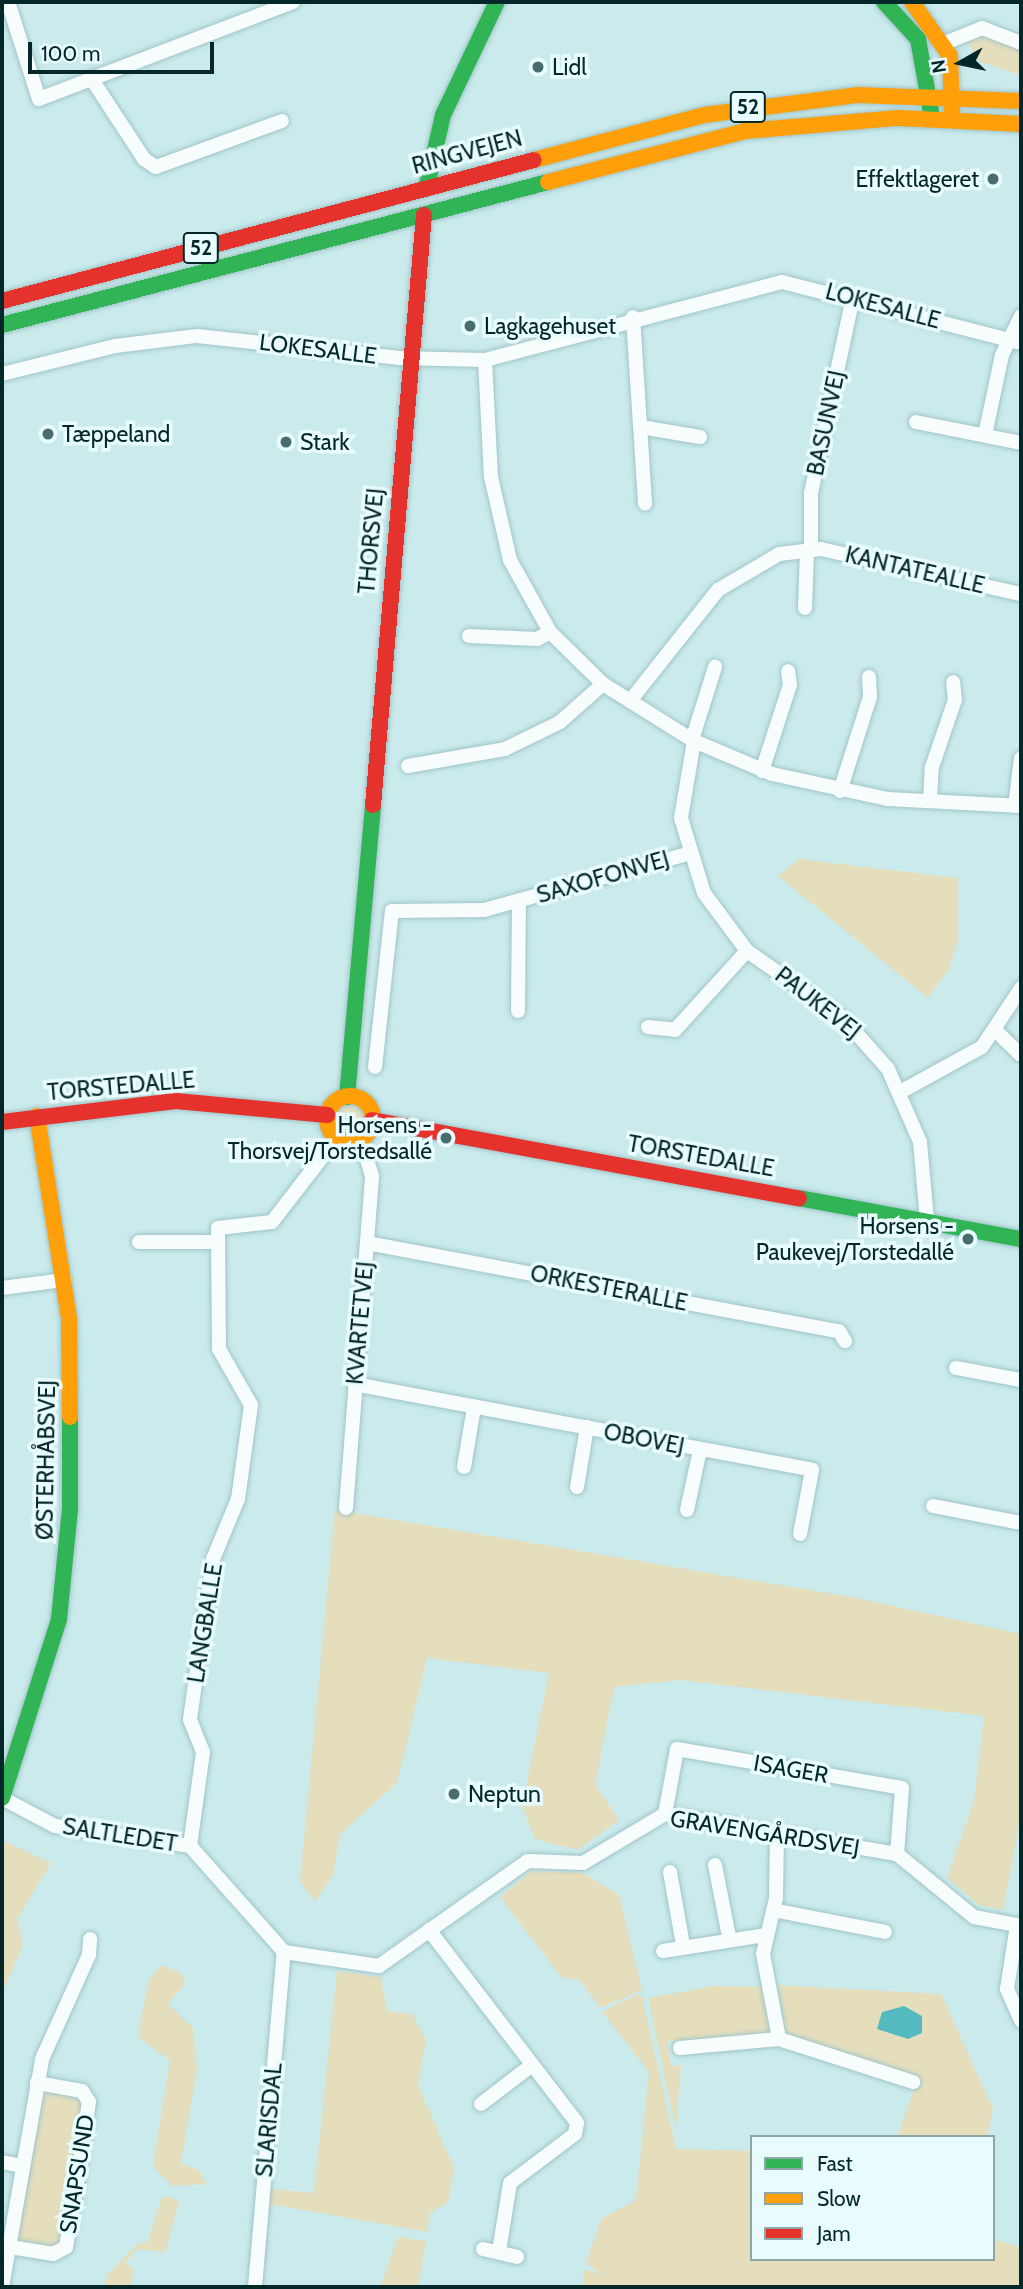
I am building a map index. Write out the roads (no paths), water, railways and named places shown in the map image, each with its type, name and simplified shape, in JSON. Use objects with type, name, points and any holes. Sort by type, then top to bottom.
[{"type":"street","points":[[8,2],[39,99],[293,2]]},
{"type":"street","name":"THORSVEJ","points":[[347,1097],[427,186],[443,115],[497,2]]},
{"type":"street","points":[[884,2],[918,40],[932,118]]},
{"type":"street","points":[[912,2],[944,43],[953,95],[952,119]]},
{"type":"street","points":[[944,43],[982,28],[1021,43]]},
{"type":"street","points":[[92,78],[144,159],[156,167],[282,121]]},
{"type":"street","name":"RINGVEJEN","points":[[2,300],[427,186],[730,110],[807,99],[953,95]]},
{"type":"street","name":"52","points":[[953,95],[1021,101]]},
{"type":"street","name":"RINGVEJEN","points":[[2,326],[745,131],[932,118]]},
{"type":"street","name":"52","points":[[932,118],[1021,124]]},
{"type":"street","name":"LOKESALLE","points":[[2,374],[115,346],[197,336],[411,359],[485,360],[633,317],[761,284],[799,284],[1015,341]]},
{"type":"street","name":"BASUNVEJ","points":[[809,550],[811,493],[853,297]]},
{"type":"street","points":[[985,435],[1021,316]]},
{"type":"street","points":[[633,317],[645,504]]},
{"type":"street","points":[[485,360],[499,524],[522,587],[550,632],[603,684],[693,741],[762,771],[840,791],[930,801],[1018,806],[1021,758]]},
{"type":"street","points":[[916,422],[1021,443]]},
{"type":"street","points":[[641,427],[701,437]]},
{"type":"street","points":[[805,608],[809,550]]},
{"type":"street","name":"KANTATEALLE","points":[[630,701],[724,584],[766,559],[809,550],[1021,594]]},
{"type":"street","points":[[469,636],[537,639],[550,632]]},
{"type":"street","name":"PAUKEVEJ","points":[[715,667],[693,741],[682,794],[687,854],[713,911],[747,951],[842,1017],[902,1091],[920,1142],[927,1221]]},
{"type":"street","points":[[762,771],[790,685],[788,671]]},
{"type":"street","points":[[840,791],[870,697],[869,677]]},
{"type":"street","points":[[930,801],[932,767],[955,700],[953,682]]},
{"type":"street","points":[[408,765],[442,765],[505,749],[560,722],[603,684]]},
{"type":"street","name":"SAXOFONVEJ","points":[[375,1067],[392,911],[468,912],[519,901],[687,854]]},
{"type":"street","name":"SAXOFONVEJ","points":[[518,1011],[519,901]]},
{"type":"street","points":[[648,1027],[675,1030],[747,951]]},
{"type":"street","points":[[902,1091],[962,1061],[997,1032],[1021,988]]},
{"type":"street","points":[[997,1032],[1021,1055]]},
{"type":"street","points":[[347,1097],[365,1103],[372,1120],[361,1139],[337,1138],[327,1115],[347,1097]]},
{"type":"street","name":"TORSTEDALLE","points":[[2,1122],[176,1101],[327,1115]]},
{"type":"street","name":"ØSTERHÅBSVEJ","points":[[2,1798],[41,1691],[65,1583],[73,1426],[64,1280],[37,1116]]},
{"type":"street","name":"TORSTEDALLE","points":[[372,1120],[1021,1239]]},
{"type":"street","points":[[139,1242],[218,1242],[218,1228],[272,1222],[337,1138]]},
{"type":"street","name":"KVARTETVEJ","points":[[346,1508],[372,1176],[361,1139]]},
{"type":"street","name":"LANGBALLE","points":[[190,1846],[203,1752],[191,1729],[191,1710],[213,1559],[238,1499],[251,1405],[219,1349],[218,1242]]},
{"type":"street","name":"ORKESTERALLE","points":[[367,1243],[839,1331],[845,1341]]},
{"type":"street","points":[[2,1288],[64,1280]]},
{"type":"street","points":[[956,1368],[1021,1380]]},
{"type":"street","name":"OBOVEJ","points":[[354,1384],[812,1470],[800,1534]]},
{"type":"street","points":[[464,1467],[474,1407]]},
{"type":"street","name":"OBOVEJ","points":[[577,1487],[587,1427]]},
{"type":"street","name":"OBOVEJ","points":[[687,1510],[701,1450]]},
{"type":"street","points":[[933,1506],[1021,1523]]},
{"type":"street","name":"ISAGER","points":[[665,1814],[677,1749],[902,1788],[897,1854]]},
{"type":"street","name":"SALTLEDET","points":[[2,1798],[55,1826],[190,1846],[284,1952]]},
{"type":"street","name":"GRAVENGÅRDSVEJ","points":[[284,1952],[379,1966],[528,1861],[583,1863],[665,1814],[897,1854],[974,1917],[1019,1925]]},
{"type":"street","points":[[777,1834],[773,1910],[765,1935],[779,2039]]},
{"type":"street","points":[[715,1865],[729,1937]]},
{"type":"street","points":[[670,1872],[683,1945]]},
{"type":"street","points":[[773,1910],[885,1931]]},
{"type":"street","points":[[1019,1925],[1007,1989],[1021,2021]]},
{"type":"street","points":[[429,1930],[577,2123],[575,2134],[510,2183],[499,2252]]},
{"type":"street","points":[[663,1951],[729,1937],[765,1935]]},
{"type":"street","points":[[2,2287],[37,2083],[50,2037],[89,1955],[90,1939]]},
{"type":"street","name":"SLARISDAL","points":[[255,2287],[284,1952]]},
{"type":"street","points":[[680,2048],[779,2039],[913,2082]]},
{"type":"street","points":[[481,2104],[532,2065]]},
{"type":"street","name":"SNAPSUND","points":[[10,2247],[53,2254],[66,2247],[78,2177],[89,2102],[82,2091],[37,2083]]},
{"type":"street","points":[[2,2162],[22,2166]]},
{"type":"street","points":[[483,2249],[517,2257]]},
{"type":"water","points":[[904,2006],[922,2016],[922,2033],[908,2039],[877,2029],[882,2012]]},
{"type":"place","name":"Lidl","points":[[538,67]]},
{"type":"place","name":"Effektlageret","points":[[993,179]]},
{"type":"place","name":"Lagkagehuset","points":[[470,326]]},
{"type":"place","name":"Tæppeland","points":[[48,434]]},
{"type":"place","name":"Stark","points":[[286,442]]},
{"type":"place","name":"Horsens - Thorsvej/Torstedsallé","points":[[446,1138]]},
{"type":"place","name":"Horsens - Paukevej/Torstedallé","points":[[968,1239]]},
{"type":"place","name":"Neptun","points":[[454,1794]]}]
